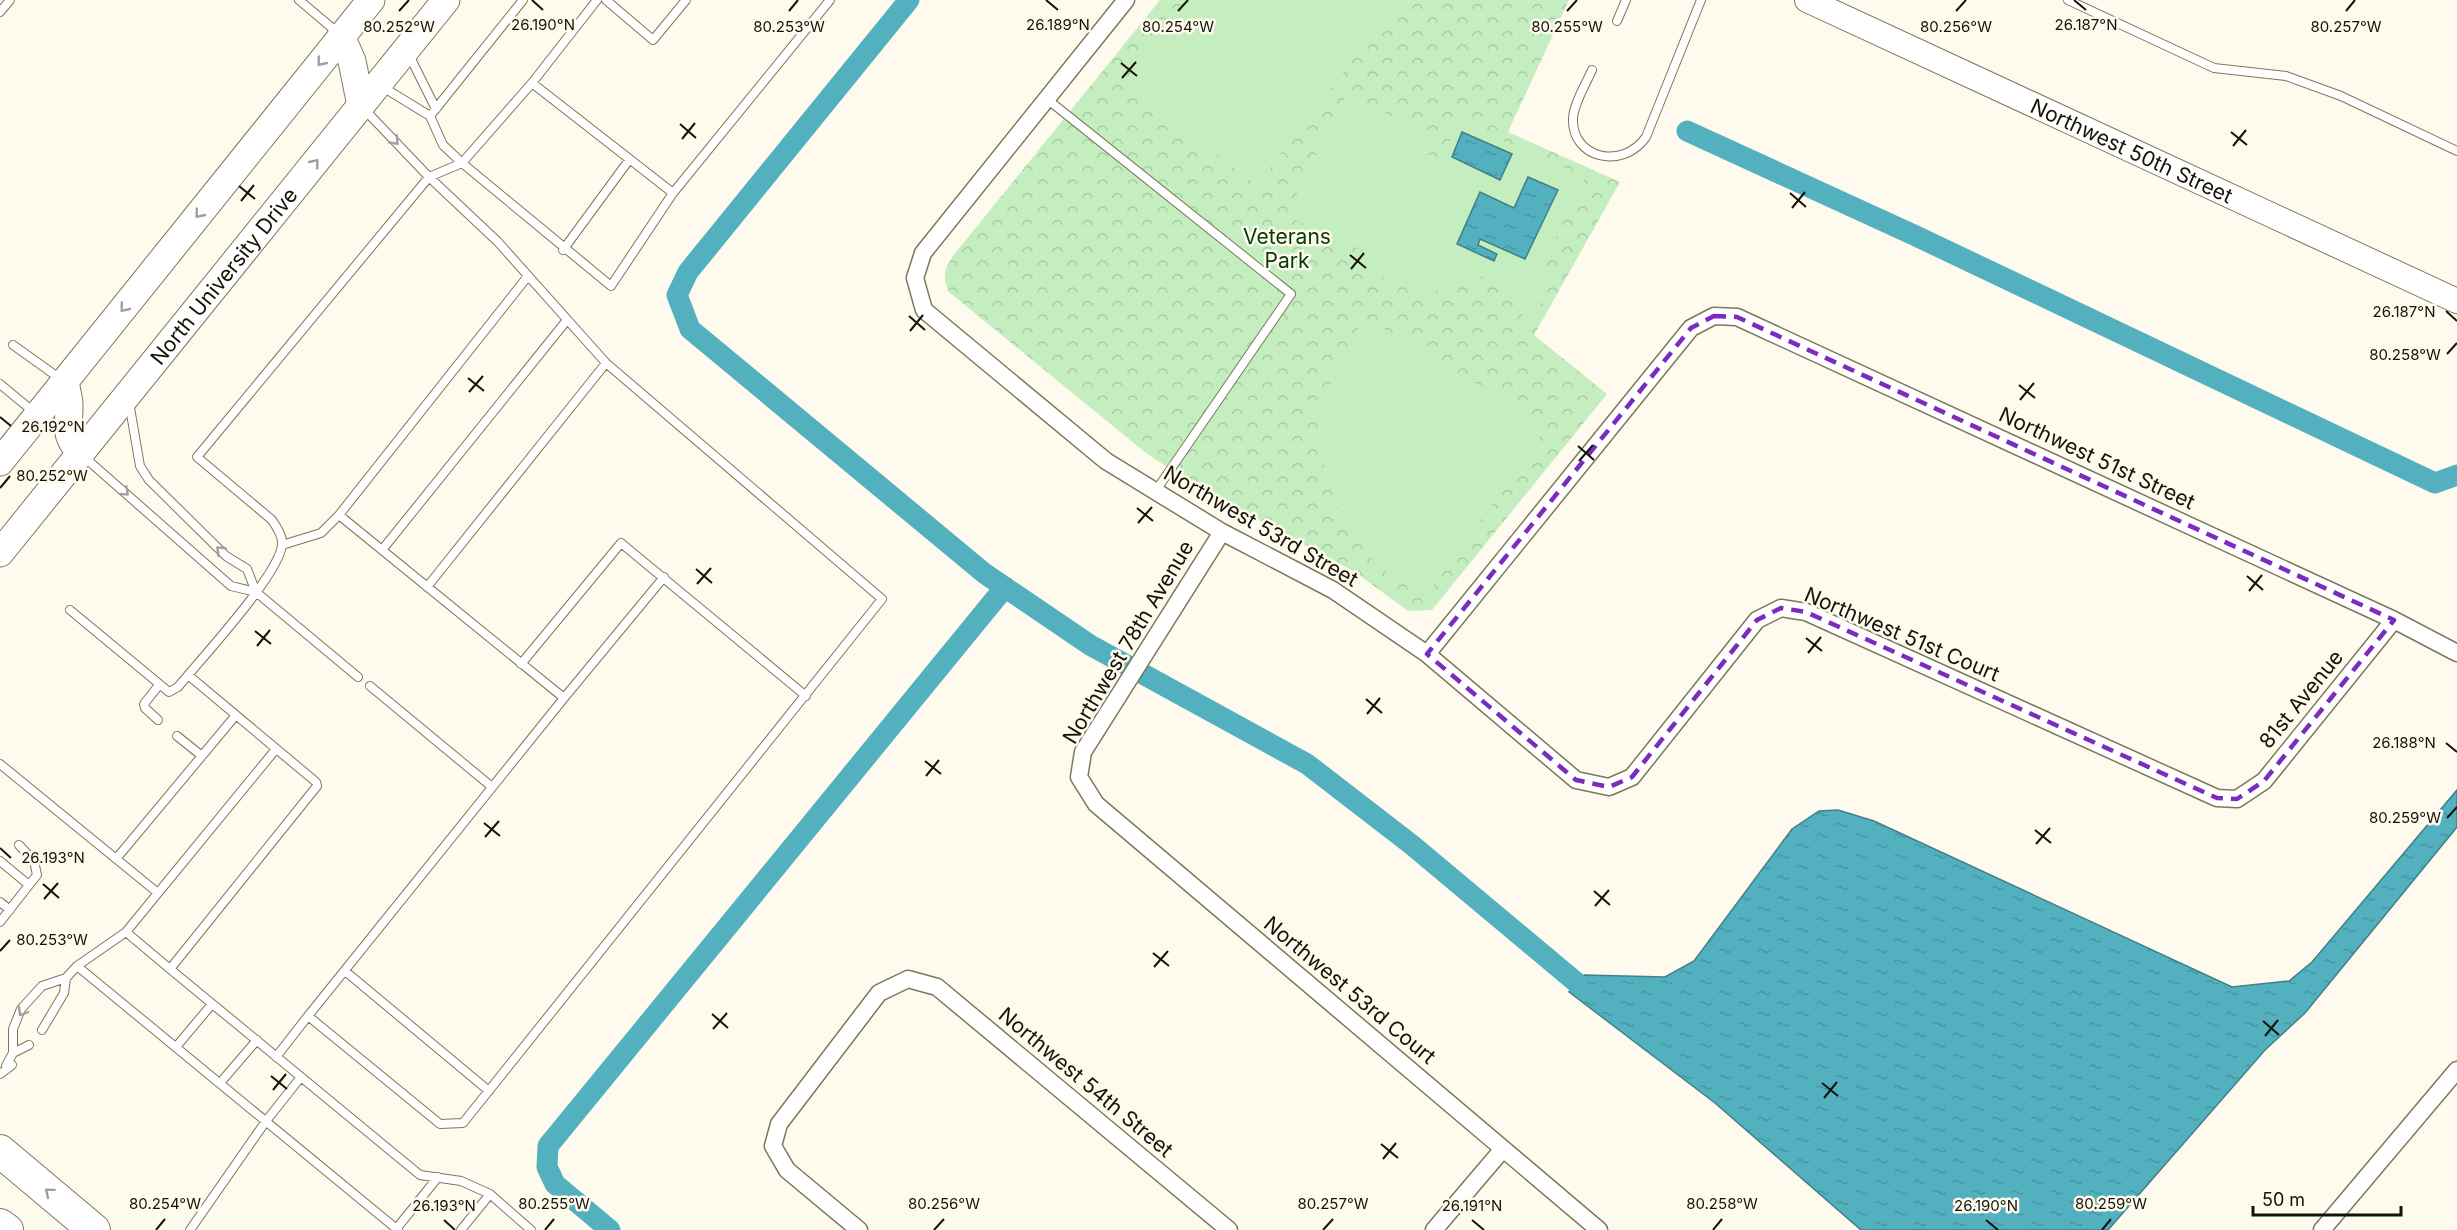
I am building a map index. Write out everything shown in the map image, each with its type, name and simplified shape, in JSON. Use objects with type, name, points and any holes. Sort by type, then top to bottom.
[{"type":"highway","points":[[0,1151],[94,1230]]},
{"type":"highway","points":[[0,1225],[7,1230]]},
{"type":"main road","points":[[0,462],[370,0]]},
{"type":"main road","name":"North University Drive","points":[[0,553],[446,0]]},
{"type":"main road","points":[[341,36],[352,61],[361,106]]},
{"type":"main road","points":[[64,382],[69,405],[66,428],[70,440],[81,454]]},
{"type":"street","points":[[1047,99],[1126,0]]},
{"type":"street","name":"Northwest 50th Street","points":[[1807,0],[2457,301]]},
{"type":"street","name":"Northwest 53rd Street","points":[[1047,99],[923,253],[915,278],[924,310],[1106,461],[1222,532],[1333,590],[1427,654],[1576,780],[1609,787]]},
{"type":"street","name":"Northwest 51st Street","points":[[1427,654],[1691,328],[1714,316],[1737,317],[2394,620],[2457,653]]},
{"type":"street","name":"Northwest 78th Avenue","points":[[1079,777],[1083,752],[1222,532]]},
{"type":"street","name":"Northwest 51st Court","points":[[1609,787],[1632,777],[1757,621],[1781,608],[1806,612],[2217,798],[2237,799]]},
{"type":"street","name":"81st Avenue","points":[[2237,799],[2264,781],[2394,620]]},
{"type":"street","name":"Northwest 53rd Court","points":[[1079,777],[1096,804],[1599,1230]]},
{"type":"street","name":"Northwest 54th Street","points":[[859,1230],[787,1170],[773,1146],[779,1124],[879,993],[908,979],[938,987],[1229,1230]]},
{"type":"street","points":[[2322,1230],[2457,1070]]},
{"type":"street","points":[[1434,1230],[1503,1149]]},
{"type":"lane","points":[[0,12],[10,0]]},
{"type":"lane","points":[[299,0],[341,36]]},
{"type":"lane","points":[[433,112],[523,0]]},
{"type":"lane","points":[[70,610],[159,685],[169,692],[178,687],[275,565],[282,545],[280,532],[272,520],[197,457],[429,177],[462,163],[532,83],[597,0]]},
{"type":"lane","points":[[606,0],[653,40],[686,0]]},
{"type":"lane","points":[[406,49],[433,112],[444,145],[563,250],[610,286],[673,193],[830,0]]},
{"type":"lane","points":[[1617,21],[1626,0]]},
{"type":"lane","points":[[1592,70],[1573,119],[1576,133],[1583,146],[1598,155],[1613,158],[1627,155],[1638,148],[1646,137],[1701,0]]},
{"type":"lane","points":[[2068,0],[2214,68],[2286,76],[2341,96],[2457,151]]},
{"type":"lane","points":[[532,83],[673,193]]},
{"type":"lane","points":[[378,84],[433,112]]},
{"type":"lane","points":[[1047,99],[1291,294],[1155,492]]},
{"type":"lane","points":[[308,1016],[440,1124],[463,1123],[882,599],[606,363],[498,242],[429,177],[361,106]]},
{"type":"lane","points":[[563,250],[629,160]]},
{"type":"lane","points":[[282,545],[321,532],[339,515],[528,276]]},
{"type":"lane","points":[[382,550],[567,320]]},
{"type":"lane","points":[[13,345],[64,382]]},
{"type":"lane","points":[[427,587],[606,363]]},
{"type":"lane","points":[[0,384],[38,415]]},
{"type":"lane","points":[[128,395],[140,465],[144,473],[226,556],[247,569],[255,592]]},
{"type":"lane","points":[[81,454],[231,586],[255,592],[358,677]]},
{"type":"lane","points":[[339,515],[564,699]]},
{"type":"lane","points":[[521,664],[621,543],[806,696]]},
{"type":"lane","points":[[276,1057],[664,577]]},
{"type":"lane","points":[[170,969],[316,786],[316,782],[188,675]]},
{"type":"lane","points":[[158,720],[145,708],[144,704],[159,685]]},
{"type":"lane","points":[[370,686],[492,787]]},
{"type":"lane","points":[[116,859],[236,715]]},
{"type":"lane","points":[[177,736],[202,756]]},
{"type":"lane","points":[[0,1074],[9,1066],[13,1053],[13,1029],[21,1009],[42,986],[66,978],[77,966],[126,932],[276,749]]},
{"type":"lane","points":[[0,764],[158,893]]},
{"type":"lane","points":[[0,922],[37,875],[34,861],[19,845]]},
{"type":"lane","points":[[0,861],[29,885]]},
{"type":"lane","points":[[0,902],[10,910]]},
{"type":"lane","points":[[126,932],[420,1175],[461,1181],[490,1194],[531,1230]]},
{"type":"lane","points":[[77,966],[398,1229],[438,1178]]},
{"type":"lane","points":[[345,971],[489,1091]]},
{"type":"lane","points":[[42,1030],[64,993],[66,978]]},
{"type":"lane","points":[[176,1047],[212,1004]]},
{"type":"lane","points":[[220,1083],[256,1040]]},
{"type":"lane","points":[[13,1053],[29,1044]]},
{"type":"lane","points":[[193,1228],[266,1121],[301,1077]]},
{"type":"lane","points":[[461,1230],[490,1194]]},
{"type":"highlighted area","points":[[1714,316],[1737,317],[2394,620],[2264,781],[2237,799],[2217,798],[1806,612],[1781,608],[1757,620],[1632,777],[1609,787],[1576,780],[1427,654],[1691,328]]},
{"type":"green space","name":"Veterans Park","points":[[1160,0],[1569,0],[1508,132],[1620,182],[1534,335],[1607,394],[1432,610],[1408,611],[1355,572],[1200,489],[1146,453],[949,292],[945,274],[953,256]]},
{"type":"green space","points":[[1185,0],[1398,0],[1257,185],[1123,84]]},
{"type":"green space","points":[[1346,95],[1432,135],[1424,153],[1441,160],[1460,121],[1585,178],[1540,270],[1547,292],[1528,326],[1511,291],[1480,276],[1469,286],[1457,282],[1438,287],[1432,300],[1355,265],[1362,250],[1286,216]]},
{"type":"green space","points":[[1367,322],[1374,323],[1534,418],[1540,436],[1428,594],[1420,594],[1390,576],[1367,553],[1353,535],[1342,515],[1332,494],[1326,472],[1321,428],[1325,401],[1350,342],[1357,330]]},
{"type":"water","points":[[1462,132],[1512,154],[1500,180],[1452,157]]},
{"type":"water","points":[[1528,177],[1558,190],[1525,259],[1480,239],[1478,245],[1497,254],[1494,261],[1457,244],[1480,192],[1514,208]]},
{"type":"water","points":[[2457,790],[2457,827],[2305,1013],[2265,1050],[2108,1230],[1861,1230],[1715,1103],[1569,992],[1584,975],[1665,977],[1694,961],[1792,829],[1819,811],[1838,810],[1874,821],[2232,987],[2289,981],[2312,962]]},
{"type":"waterway","points":[[909,0],[688,272],[677,295],[690,329],[984,573],[1090,645],[1307,764],[1412,845],[1577,983]]},
{"type":"waterway","points":[[1687,131],[1916,236],[2435,483],[2457,475]]},
{"type":"waterway","points":[[610,1230],[555,1184],[547,1167],[548,1146],[1005,587]]}]
